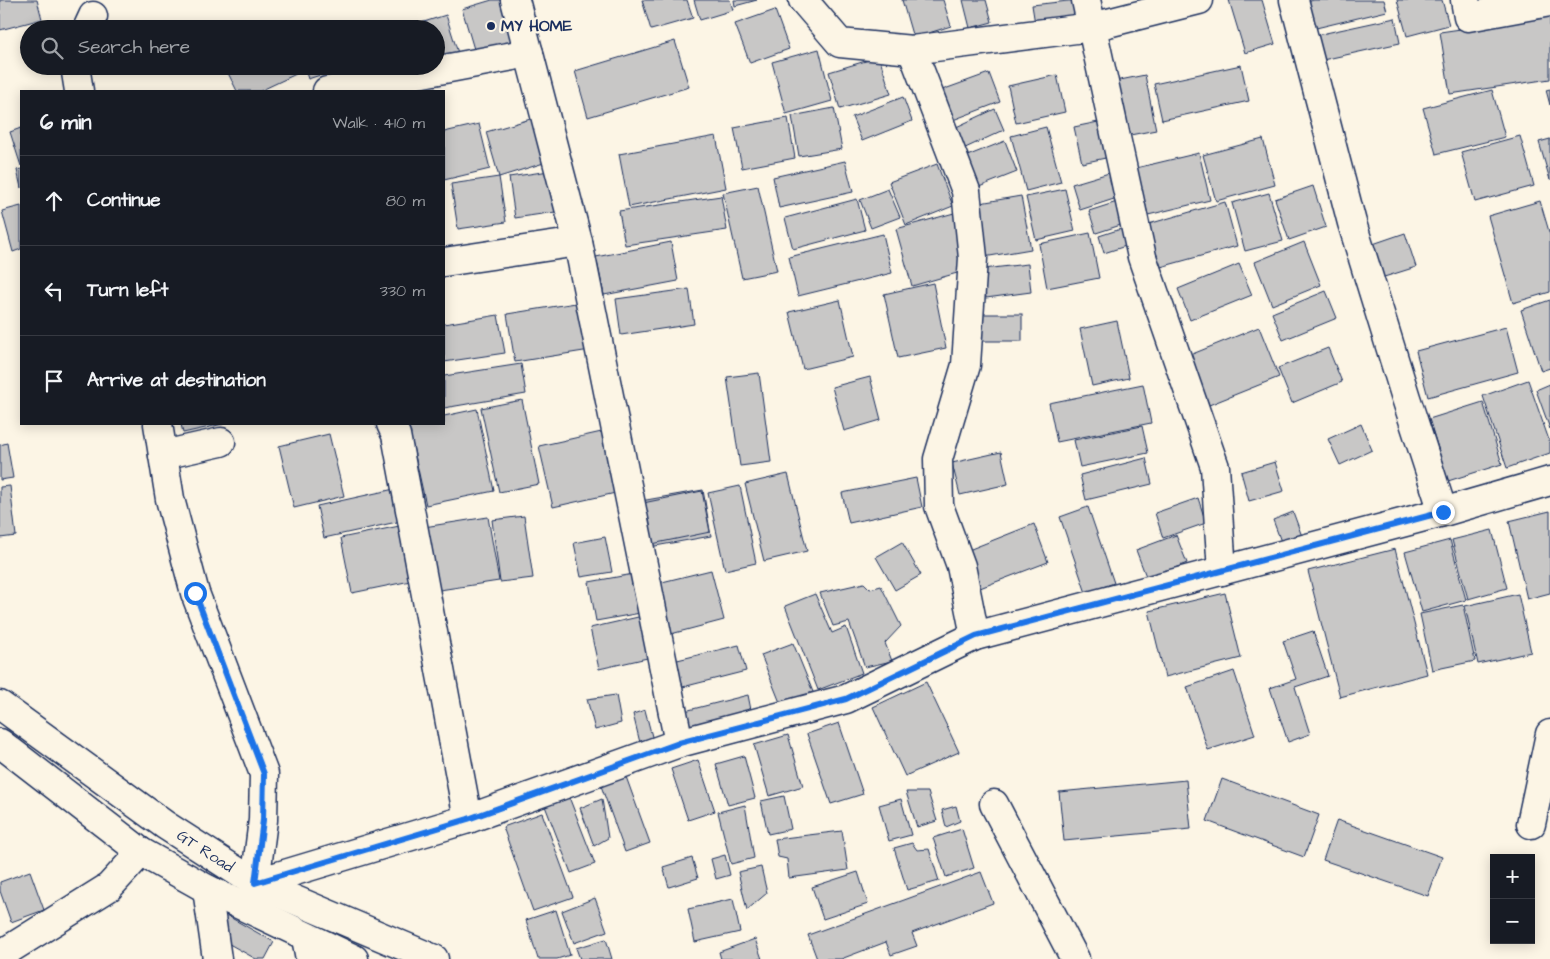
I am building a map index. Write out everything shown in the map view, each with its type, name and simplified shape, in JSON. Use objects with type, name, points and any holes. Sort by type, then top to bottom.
[{"type":"street","points":[[515,0],[578,242],[679,743]]},
{"type":"street","points":[[803,0],[840,43],[912,50],[1092,27],[1199,0]]},
{"type":"street","points":[[1086,0],[1142,257],[1215,467],[1222,571]]},
{"type":"street","points":[[1294,0],[1352,223],[1443,512]]},
{"type":"street","points":[[1465,0],[1468,17],[1550,2]]},
{"type":"street","points":[[912,50],[966,191],[973,258],[966,365],[938,459],[939,506],[961,566],[976,636]]},
{"type":"street","points":[[445,69],[529,53]]},
{"type":"street","points":[[76,75],[79,90]]},
{"type":"street","points":[[332,90],[412,75]]},
{"type":"street","points":[[445,262],[578,242]]},
{"type":"street","points":[[158,425],[170,499],[195,593],[264,774],[263,820],[255,883],[468,819],[679,743],[846,699],[976,636],[1443,512],[1550,481]]},
{"type":"street","points":[[391,425],[396,435],[468,819]]},
{"type":"street","points":[[163,455],[221,442]]},
{"type":"street","name":"GT Road","points":[[0,705],[165,825],[255,883],[434,959]]},
{"type":"street","points":[[1531,824],[1550,734]]},
{"type":"street","points":[[0,743],[141,852],[308,948],[354,959]]},
{"type":"street","points":[[994,804],[1075,959]]},
{"type":"street","points":[[9,954],[109,887],[141,852]]},
{"type":"street","points":[[207,889],[217,959]]},
{"type":"building","points":[[0,0],[37,0],[42,19],[20,20],[20,25],[0,30]]},
{"type":"building","name":"MY HOME","points":[[492,0],[508,0],[521,43],[476,56],[462,9]]},
{"type":"building","points":[[642,0],[687,0],[693,18],[651,30]]},
{"type":"building","points":[[694,0],[730,0],[733,10],[700,20]]},
{"type":"building","points":[[734,0],[757,0],[735,6]]},
{"type":"building","points":[[902,0],[943,0],[951,26],[913,38]]},
{"type":"building","points":[[963,0],[986,0],[992,22],[970,28]]},
{"type":"building","points":[[1077,0],[1080,25],[1036,30],[1032,5]]},
{"type":"building","points":[[1229,0],[1262,0],[1275,44],[1245,53]]},
{"type":"building","points":[[1314,0],[1384,0],[1387,11],[1312,29],[1305,2]]},
{"type":"building","points":[[1397,0],[1442,0],[1449,25],[1407,36]]},
{"type":"building","points":[[775,10],[789,49],[750,63],[735,24]]},
{"type":"building","points":[[446,15],[458,53],[445,57],[445,20],[430,20]]},
{"type":"building","points":[[1550,16],[1550,79],[1450,94],[1440,32]]},
{"type":"building","points":[[1395,18],[1400,43],[1318,61],[1312,36]]},
{"type":"building","points":[[675,41],[689,87],[588,117],[575,71]]},
{"type":"building","points":[[819,49],[832,101],[786,114],[772,62]]},
{"type":"building","points":[[879,57],[891,94],[840,109],[829,72]]},
{"type":"building","points":[[1241,65],[1249,101],[1162,120],[1154,84]]},
{"type":"building","points":[[989,73],[1000,102],[953,120],[942,90]]},
{"type":"building","points":[[229,75],[294,75],[262,90],[236,90]]},
{"type":"building","points":[[307,75],[320,75],[308,79]]},
{"type":"building","points":[[1057,75],[1065,112],[1016,123],[1008,86]]},
{"type":"building","points":[[1145,75],[1156,130],[1120,137],[1110,82]]},
{"type":"building","points":[[1550,89],[1550,105],[1546,90]]},
{"type":"building","points":[[1492,90],[1505,137],[1436,154],[1423,108]]},
{"type":"building","points":[[903,97],[912,121],[862,141],[852,117]]},
{"type":"building","points":[[834,108],[842,149],[799,156],[792,116]]},
{"type":"building","points":[[995,109],[1004,130],[961,150],[952,129]]},
{"type":"building","points":[[534,118],[547,162],[499,177],[486,132]]},
{"type":"building","points":[[788,118],[795,158],[742,168],[734,128]]},
{"type":"building","points":[[1108,120],[1115,156],[1082,163],[1074,127]]},
{"type":"building","points":[[479,124],[490,169],[445,180],[445,132]]},
{"type":"building","points":[[1046,127],[1061,182],[1026,191],[1011,136]]},
{"type":"building","points":[[20,128],[20,163],[10,132]]},
{"type":"building","points":[[716,136],[726,188],[629,207],[619,154]]},
{"type":"building","points":[[1520,136],[1534,186],[1475,202],[1461,152]]},
{"type":"building","points":[[1263,139],[1275,185],[1216,201],[1203,155]]},
{"type":"building","points":[[1550,139],[1550,180],[1539,142]]},
{"type":"building","points":[[1005,141],[1017,172],[974,189],[962,158]]},
{"type":"building","points":[[1199,153],[1210,200],[1148,215],[1136,168]]},
{"type":"building","points":[[845,161],[853,192],[779,208],[773,177]]},
{"type":"building","points":[[937,164],[953,206],[906,225],[889,182]]},
{"type":"building","points":[[20,169],[20,184],[17,170]]},
{"type":"building","points":[[556,170],[562,211],[515,218],[509,177]]},
{"type":"building","points":[[1109,173],[1117,198],[1080,210],[1072,184]]},
{"type":"building","points":[[499,177],[506,222],[458,229],[451,184]]},
{"type":"building","points":[[758,186],[777,271],[742,278],[723,193]]},
{"type":"building","points":[[1313,186],[1326,227],[1289,240],[1275,199]]},
{"type":"building","points":[[888,189],[900,217],[871,228],[860,200]]},
{"type":"building","points":[[1065,189],[1075,231],[1036,240],[1026,197]]},
{"type":"building","points":[[1269,193],[1283,241],[1245,251],[1232,203]]},
{"type":"building","points":[[721,196],[727,230],[625,245],[619,211]]},
{"type":"building","points":[[1021,196],[1031,249],[984,257],[974,204]]},
{"type":"building","points":[[857,199],[865,230],[793,249],[785,218]]},
{"type":"building","points":[[1120,201],[1127,223],[1096,233],[1089,211]]},
{"type":"building","points":[[1540,201],[1550,235],[1550,292],[1513,303],[1488,216]]},
{"type":"building","points":[[1225,202],[1237,246],[1157,268],[1145,225]]},
{"type":"building","points":[[20,206],[20,249],[13,252],[2,211]]},
{"type":"building","points":[[954,213],[971,269],[912,286],[896,229]]},
{"type":"building","points":[[1130,226],[1135,243],[1104,253],[1099,236]]},
{"type":"building","points":[[1090,233],[1099,278],[1047,288],[1039,244]]},
{"type":"building","points":[[1405,233],[1416,267],[1381,278],[1370,245]]},
{"type":"building","points":[[883,234],[892,273],[798,296],[789,257]]},
{"type":"building","points":[[671,242],[678,281],[604,295],[596,257]]},
{"type":"building","points":[[1304,242],[1321,285],[1272,305],[1255,262]]},
{"type":"building","points":[[1028,264],[1031,292],[986,298],[983,269]]},
{"type":"building","points":[[1239,264],[1252,295],[1190,320],[1178,289]]},
{"type":"building","points":[[933,283],[946,348],[898,358],[884,294]]},
{"type":"building","points":[[689,289],[694,324],[621,335],[616,299]]},
{"type":"building","points":[[1326,291],[1337,318],[1283,340],[1272,313]]},
{"type":"building","points":[[840,300],[853,357],[803,369],[789,312]]},
{"type":"building","points":[[1550,300],[1550,368],[1541,371],[1521,310]]},
{"type":"building","points":[[582,302],[590,350],[515,362],[507,314]]},
{"type":"building","points":[[975,314],[1022,314],[1022,341],[975,341]]},
{"type":"building","points":[[498,315],[505,353],[445,362],[445,324]]},
{"type":"building","points":[[1117,321],[1129,378],[1092,386],[1080,329]]},
{"type":"building","points":[[1259,327],[1279,377],[1209,405],[1190,355]]},
{"type":"building","points":[[1506,327],[1518,372],[1428,397],[1416,351]]},
{"type":"building","points":[[1328,348],[1342,382],[1292,403],[1278,368]]},
{"type":"building","points":[[521,364],[526,394],[445,408],[445,376]]},
{"type":"building","points":[[759,373],[771,462],[740,466],[727,377]]},
{"type":"building","points":[[870,377],[881,420],[844,431],[832,387]]},
{"type":"building","points":[[1528,380],[1550,443],[1550,453],[1507,468],[1483,396]]},
{"type":"building","points":[[1143,384],[1151,423],[1057,442],[1049,403]]},
{"type":"building","points":[[1550,384],[1550,429],[1536,390]]},
{"type":"building","points":[[522,400],[539,484],[499,492],[481,408]]},
{"type":"building","points":[[1483,402],[1502,464],[1448,481],[1429,419]]},
{"type":"building","points":[[477,409],[494,491],[426,505],[408,425],[445,425],[445,416]]},
{"type":"building","points":[[1361,424],[1372,450],[1340,465],[1328,439]]},
{"type":"building","points":[[181,425],[219,425],[183,433]]},
{"type":"building","points":[[1142,426],[1148,453],[1080,467],[1074,440]]},
{"type":"building","points":[[606,431],[620,492],[553,507],[539,446]]},
{"type":"building","points":[[329,434],[344,496],[294,508],[279,446]]},
{"type":"building","points":[[7,443],[13,478],[0,480],[0,445]]},
{"type":"building","points":[[1001,452],[1008,484],[960,495],[952,463]]},
{"type":"building","points":[[1146,458],[1152,484],[1086,500],[1080,475]]},
{"type":"building","points":[[1275,462],[1284,491],[1249,501],[1241,472]]},
{"type":"building","points":[[788,474],[807,551],[764,561],[745,484]]},
{"type":"building","points":[[916,478],[922,507],[849,523],[842,493]]},
{"type":"building","points":[[417,484],[424,516],[324,538],[317,506]]},
{"type":"building","points":[[10,486],[16,536],[0,538],[0,487]]},
{"type":"building","points":[[740,486],[756,563],[725,570],[708,493]]},
{"type":"building","points":[[703,490],[711,536],[644,548],[635,502]]},
{"type":"building","points":[[702,491],[710,532],[647,545],[638,504]]},
{"type":"building","points":[[1198,498],[1206,523],[1163,538],[1155,513]]},
{"type":"building","points":[[1088,507],[1114,583],[1086,593],[1060,517]]},
{"type":"building","points":[[1550,511],[1550,593],[1527,599],[1509,521]]},
{"type":"building","points":[[1293,512],[1303,539],[1283,547],[1273,520]]},
{"type":"building","points":[[524,516],[533,578],[500,582],[492,520]]},
{"type":"building","points":[[488,517],[499,581],[433,591],[424,527]]},
{"type":"building","points":[[414,523],[425,578],[352,593],[341,538]]},
{"type":"building","points":[[1034,524],[1048,562],[980,588],[966,551]]},
{"type":"building","points":[[1492,530],[1507,588],[1468,599],[1452,540]]},
{"type":"building","points":[[1176,535],[1187,563],[1147,579],[1136,550]]},
{"type":"building","points":[[605,537],[612,572],[581,577],[574,543]]},
{"type":"building","points":[[1450,540],[1466,600],[1422,612],[1405,552]]},
{"type":"building","points":[[902,542],[921,575],[895,590],[876,557]]},
{"type":"building","points":[[1395,549],[1427,674],[1340,697],[1308,571]]},
{"type":"building","points":[[711,570],[724,620],[671,634],[658,583]]},
{"type":"building","points":[[639,573],[646,612],[596,621],[589,582]]},
{"type":"building","points":[[864,583],[870,589],[881,586],[901,626],[885,643],[892,661],[865,667],[849,622],[833,626],[820,593]]},
{"type":"building","points":[[1225,593],[1241,658],[1165,677],[1149,611]]},
{"type":"building","points":[[815,594],[832,633],[846,627],[862,673],[818,690],[785,606]]},
{"type":"building","points":[[1518,594],[1531,652],[1478,664],[1465,606]]},
{"type":"building","points":[[1463,605],[1475,661],[1432,670],[1420,614]]},
{"type":"building","points":[[647,615],[656,656],[599,669],[590,628]]},
{"type":"building","points":[[1313,631],[1328,676],[1295,687],[1310,734],[1288,742],[1270,688],[1296,679],[1283,641]]},
{"type":"building","points":[[793,643],[813,692],[781,705],[761,655]]},
{"type":"building","points":[[739,645],[746,671],[671,690],[665,663]]},
{"type":"building","points":[[1234,671],[1255,735],[1208,750],[1187,687]]},
{"type":"building","points":[[926,682],[959,752],[905,776],[873,707]]},
{"type":"building","points":[[616,695],[621,723],[595,730],[587,699]]},
{"type":"building","points":[[748,695],[751,710],[677,729],[673,714]]},
{"type":"building","points":[[645,710],[655,748],[642,751],[633,714]]},
{"type":"building","points":[[839,723],[863,794],[831,804],[807,734]]},
{"type":"building","points":[[788,735],[803,786],[769,796],[754,745]]},
{"type":"building","points":[[744,756],[755,798],[728,805],[716,764]]},
{"type":"building","points":[[698,760],[715,811],[688,820],[671,769]]},
{"type":"building","points":[[625,774],[650,843],[625,852],[600,783]]},
{"type":"building","points":[[1222,779],[1319,815],[1304,857],[1207,821]]},
{"type":"building","points":[[1186,780],[1191,829],[1064,841],[1059,792]]},
{"type":"building","points":[[906,792],[928,792],[937,821],[917,827]]},
{"type":"building","points":[[784,796],[791,829],[768,834],[761,801]]},
{"type":"building","points":[[569,797],[595,864],[571,873],[545,806]]},
{"type":"building","points":[[602,799],[608,838],[594,846],[580,808]]},
{"type":"building","points":[[901,799],[911,835],[889,841],[879,805]]},
{"type":"building","points":[[745,805],[754,858],[731,864],[718,812]]},
{"type":"building","points":[[956,806],[960,821],[946,827],[942,810]]},
{"type":"building","points":[[542,813],[573,897],[533,911],[503,827]]},
{"type":"building","points":[[1337,820],[1442,857],[1428,896],[1323,860]]},
{"type":"building","points":[[962,829],[974,868],[946,877],[933,838]]},
{"type":"building","points":[[842,831],[848,870],[789,878],[787,859],[778,857],[775,839]]},
{"type":"building","points":[[912,843],[917,850],[929,849],[939,881],[907,890],[894,848]]},
{"type":"building","points":[[725,855],[730,875],[716,879],[711,859]]},
{"type":"building","points":[[692,858],[698,878],[669,887],[663,867]]},
{"type":"building","points":[[761,867],[767,893],[747,910],[738,872]]},
{"type":"building","points":[[30,871],[44,910],[11,922],[0,891],[0,882]]},
{"type":"building","points":[[858,872],[868,904],[823,919],[812,887]]},
{"type":"building","points":[[981,872],[993,903],[912,933],[917,946],[891,955],[886,942],[841,959],[817,959],[808,935]]},
{"type":"building","points":[[595,898],[607,931],[574,943],[562,911]]},
{"type":"building","points":[[733,899],[740,932],[695,942],[688,909]]},
{"type":"building","points":[[556,910],[570,955],[557,959],[538,959],[526,920]]},
{"type":"building","points":[[226,915],[274,942],[265,959],[256,959],[215,936]]},
{"type":"building","points":[[606,939],[612,959],[580,959],[576,948]]},
{"type":"building","points":[[755,939],[762,959],[721,959],[719,952]]},
{"type":"place","name":"MY HOME","points":[[491,26]]},
{"type":"route","points":[[195,593],[264,774],[263,820],[255,883],[468,819],[679,743],[846,699],[976,636],[1443,512]]}]
